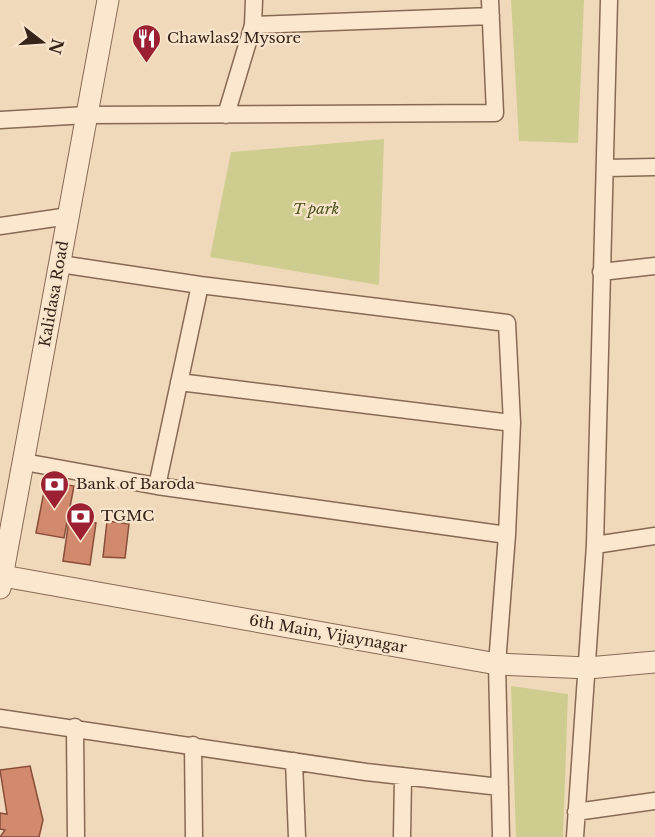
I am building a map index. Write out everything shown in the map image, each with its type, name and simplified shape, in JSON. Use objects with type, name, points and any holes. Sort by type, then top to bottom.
[{"type":"street","name":"Kalidasa Road","points":[[1,582],[108,0]]},
{"type":"street","points":[[226,115],[253,25],[254,0]]},
{"type":"street","points":[[575,837],[595,545],[609,0]]},
{"type":"street","points":[[0,120],[87,116],[495,113],[490,8],[253,25]]},
{"type":"street","points":[[606,168],[655,167]]},
{"type":"street","points":[[0,226],[69,216]]},
{"type":"street","points":[[60,264],[200,285],[507,323],[512,423],[507,535],[497,664],[501,837]]},
{"type":"street","points":[[601,272],[655,266]]},
{"type":"street","points":[[157,486],[200,285]]},
{"type":"street","points":[[179,382],[512,423]]},
{"type":"street","points":[[24,462],[157,486],[507,535]]},
{"type":"street","points":[[595,545],[655,536]]},
{"type":"street","name":"6th Main, Vijaynagar","points":[[1,582],[497,664],[588,668],[655,662]]},
{"type":"street","points":[[0,718],[75,727],[294,761],[500,787]]},
{"type":"street","points":[[75,727],[76,837]]},
{"type":"street","points":[[194,745],[194,837]]},
{"type":"street","points":[[294,761],[297,837]]},
{"type":"street","points":[[402,837],[403,776]]},
{"type":"street","points":[[576,812],[655,801]]},
{"type":"green space","points":[[511,0],[584,0],[578,143],[519,141]]},
{"type":"green space","name":"T park","points":[[384,139],[379,285],[210,257],[231,152]]},
{"type":"green space","points":[[511,686],[568,694],[563,837],[516,837]]},
{"type":"building","points":[[46,481],[74,486],[64,538],[36,533]]},
{"type":"building","name":"TGMC","points":[[69,520],[96,523],[90,565],[63,561]]},
{"type":"building","points":[[107,521],[129,524],[125,558],[103,557]]},
{"type":"building","points":[[30,766],[43,820],[39,837],[0,837],[5,830],[0,829],[0,813],[7,814],[0,770]]},
{"type":"place","name":"Chawlas2 Mysore","points":[[146,64]]},
{"type":"place","name":"Bank of Baroda","points":[[55,510]]},
{"type":"place","name":"TGMC","points":[[80,542]]}]
